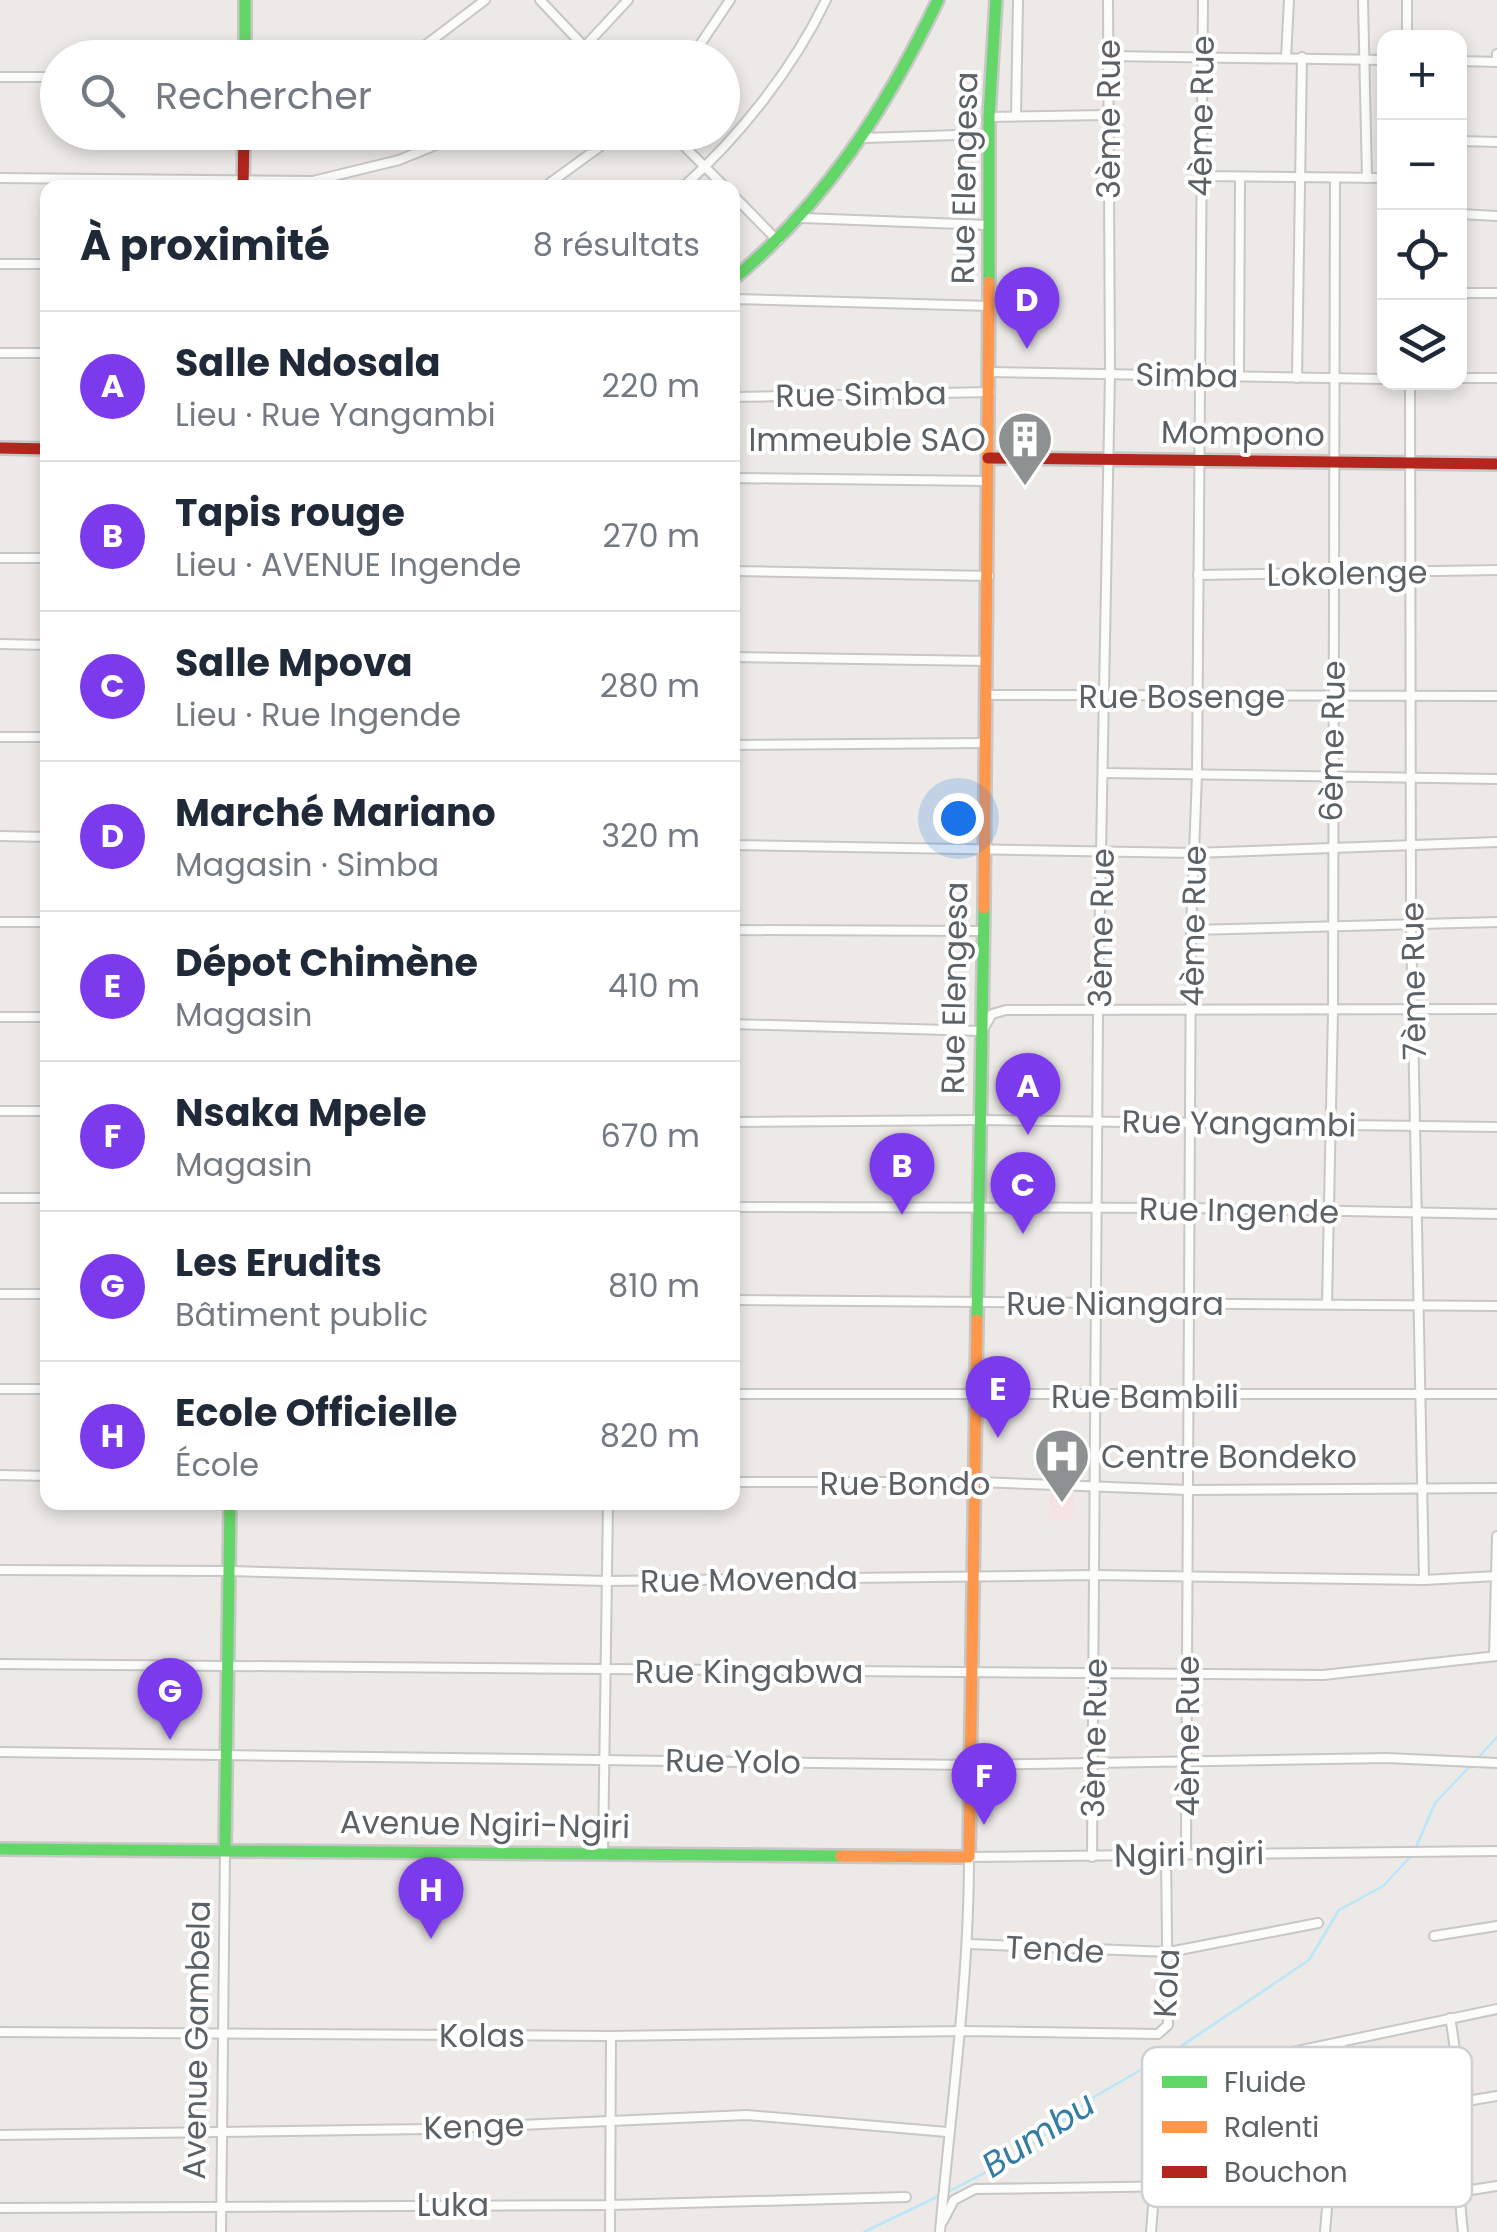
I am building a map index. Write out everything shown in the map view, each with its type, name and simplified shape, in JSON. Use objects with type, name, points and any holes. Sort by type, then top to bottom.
[{"type":"street","points":[[245,0],[245,40]]},
{"type":"street","points":[[432,40],[485,0]]},
{"type":"street","points":[[540,0],[577,40]]},
{"type":"street","points":[[591,40],[628,0]]},
{"type":"street","points":[[704,40],[730,0]]},
{"type":"street","points":[[740,125],[772,87],[826,0]]},
{"type":"street","points":[[740,273],[800,218],[860,138],[892,88],[938,0]]},
{"type":"street","name":"Rue Elengesa","points":[[970,1857],[990,576],[989,117],[996,0]]},
{"type":"street","points":[[1016,116],[1018,0]]},
{"type":"street","name":"3ème Rue","points":[[1092,1857],[1098,1011],[1104,852],[1110,373],[1108,0]]},
{"type":"street","name":"4ème Rue","points":[[1186,1852],[1190,930],[1197,775],[1197,376],[1203,0]]},
{"type":"street","points":[[1286,58],[1289,0]]},
{"type":"street","points":[[1362,0],[1366,178]]},
{"type":"street","points":[[1407,0],[1407,30]]},
{"type":"street","points":[[1467,61],[1497,62],[1497,54]]},
{"type":"street","points":[[1108,56],[1377,60]]},
{"type":"street","points":[[1297,378],[1302,57]]},
{"type":"street","points":[[0,77],[40,77]]},
{"type":"street","points":[[989,117],[1108,115]]},
{"type":"street","points":[[860,138],[989,134]]},
{"type":"street","points":[[1467,141],[1497,142]]},
{"type":"street","points":[[243,180],[244,150]]},
{"type":"street","points":[[304,180],[344,176],[428,150]]},
{"type":"street","points":[[554,180],[595,150]]},
{"type":"street","points":[[689,150],[719,180]]},
{"type":"street","points":[[691,180],[719,150]]},
{"type":"street","points":[[1199,176],[1377,178]]},
{"type":"street","points":[[1239,376],[1240,177]]},
{"type":"street","points":[[0,178],[61,180]]},
{"type":"street","name":"6ème Rue","points":[[1327,1304],[1333,1011],[1334,178]]},
{"type":"street","points":[[740,202],[778,241]]},
{"type":"street","points":[[1467,214],[1497,216]]},
{"type":"street","points":[[800,218],[988,224]]},
{"type":"street","points":[[0,264],[40,264]]},
{"type":"street","points":[[1467,293],[1497,293]]},
{"type":"street","points":[[740,299],[990,306]]},
{"type":"street","points":[[0,353],[40,353]]},
{"type":"street","name":"Simba","points":[[990,372],[1377,379]]},
{"type":"street","points":[[1467,378],[1497,378]]},
{"type":"street","name":"7ème Rue","points":[[1410,390],[1410,923],[1424,1580]]},
{"type":"street","name":"Rue Simba","points":[[740,396],[990,392]]},
{"type":"street","points":[[0,448],[40,450]]},
{"type":"street","name":"Mompono","points":[[988,458],[1497,464]]},
{"type":"street","points":[[740,478],[988,481]]},
{"type":"street","points":[[0,558],[40,558]]},
{"type":"street","name":"Lokolenge","points":[[1198,576],[1497,570]]},
{"type":"street","points":[[740,571],[990,576]]},
{"type":"street","points":[[0,644],[40,644]]},
{"type":"street","points":[[740,657],[987,661]]},
{"type":"street","name":"Rue Bosenge","points":[[987,695],[1497,696]]},
{"type":"street","points":[[0,737],[40,738]]},
{"type":"street","points":[[740,745],[985,743]]},
{"type":"street","points":[[1104,773],[1333,780],[1412,776],[1497,779]]},
{"type":"street","points":[[0,836],[40,837]]},
{"type":"street","points":[[740,845],[1194,852],[1497,842]]},
{"type":"street","points":[[0,922],[40,922]]},
{"type":"street","points":[[1190,930],[1497,922]]},
{"type":"street","points":[[740,930],[982,931]]},
{"type":"street","points":[[740,1024],[982,1031],[992,1014],[1006,1010],[1497,1009]]},
{"type":"street","points":[[0,1016],[40,1017]]},
{"type":"street","points":[[0,1111],[40,1112]]},
{"type":"street","name":"Rue Yangambi","points":[[740,1122],[980,1120],[1497,1127]]},
{"type":"street","points":[[0,1198],[40,1198]]},
{"type":"street","name":"Rue Ingende","points":[[740,1208],[1189,1208],[1497,1214]]},
{"type":"street","points":[[0,1294],[40,1294]]},
{"type":"street","name":"Rue Niangara","points":[[740,1300],[1497,1306]]},
{"type":"street","points":[[0,1389],[40,1389]]},
{"type":"street","name":"Rue Bambili","points":[[740,1394],[1097,1398],[1497,1394]]},
{"type":"street","points":[[0,1475],[40,1476]]},
{"type":"street","name":"Rue Bondo","points":[[740,1482],[978,1482],[1188,1490],[1497,1488]]},
{"type":"street","points":[[225,1849],[230,1510]]},
{"type":"street","points":[[603,1853],[608,1510]]},
{"type":"street","points":[[1496,1656],[1497,1536]]},
{"type":"street","name":"Rue Movenda","points":[[0,1570],[230,1570],[606,1581],[1095,1575],[1188,1580],[1424,1580],[1496,1576]]},
{"type":"street","name":"Rue Kingabwa","points":[[0,1664],[1188,1676],[1359,1673],[1496,1656]]},
{"type":"street","name":"Rue Yolo","points":[[0,1752],[970,1765],[1094,1760],[1187,1763],[1466,1758],[1497,1763]]},
{"type":"street","name":"Avenue Ngiri-Ngiri","points":[[0,1849],[970,1857]]},
{"type":"street","name":"Avenue Gambela","points":[[221,2232],[225,1849]]},
{"type":"street","name":"Ngiri ngiri","points":[[970,1857],[1408,1849],[1497,1851]]},
{"type":"street","name":"Kola","points":[[964,2031],[1163,2033],[1168,2026],[1166,1853]]},
{"type":"street","points":[[941,2230],[947,2132],[964,2031],[970,1857]]},
{"type":"street","name":"Tende","points":[[969,1944],[1169,1952],[1318,1923]]},
{"type":"street","points":[[1434,1936],[1497,1926]]},
{"type":"street","points":[[1317,2047],[1497,2010]]},
{"type":"street","points":[[1450,2018],[1456,2047]]},
{"type":"street","name":"Kolas","points":[[0,2032],[611,2036],[964,2031]]},
{"type":"street","points":[[610,2232],[611,2036]]},
{"type":"street","points":[[1341,2042],[1341,2047]]},
{"type":"street","points":[[1472,2100],[1497,2096]]},
{"type":"street","name":"Kenge","points":[[0,2136],[224,2134],[748,2116],[947,2132]]},
{"type":"street","points":[[941,2230],[954,2200],[975,2188],[1142,2183]]},
{"type":"street","points":[[1472,2190],[1497,2186]]},
{"type":"street","name":"Luka","points":[[0,2208],[221,2204],[612,2206],[906,2196]]},
{"type":"street","points":[[1151,2232],[1153,2207]]},
{"type":"street","points":[[1325,2232],[1328,2207]]},
{"type":"street","points":[[1460,2207],[1463,2232]]},
{"type":"shaded area","name":"Centre Bondeko","points":[[1050,1491],[1074,1492],[1073,1519],[1049,1521]]},
{"type":"waterway","name":"Bumbu","points":[[1478,1758],[1497,1737]]},
{"type":"waterway","name":"Bumbu","points":[[1416,1847],[1435,1803],[1472,1764]]},
{"type":"waterway","name":"Bumbu","points":[[1180,2047],[1309,1960],[1339,1910],[1383,1886],[1413,1854]]},
{"type":"waterway","name":"Bumbu","points":[[948,2192],[1018,2155],[1094,2097],[1142,2069]]},
{"type":"waterway","name":"Bumbu","points":[[864,2232],[941,2195]]},
{"type":"traffic: fast","points":[[245,0],[245,40]]},
{"type":"traffic: fast","points":[[740,273],[796,219],[850,152],[897,79],[938,0]]},
{"type":"traffic: fast","points":[[989,282],[989,117],[996,0]]},
{"type":"traffic: fast","points":[[977,1320],[984,908]]},
{"type":"traffic: fast","points":[[225,1849],[230,1510]]},
{"type":"traffic: fast","points":[[0,1849],[841,1856]]},
{"type":"traffic: slow","points":[[984,908],[989,282]]},
{"type":"traffic: slow","points":[[841,1856],[969,1857],[977,1320]]},
{"type":"traffic: jam","points":[[243,180],[244,150]]},
{"type":"traffic: jam","points":[[0,448],[40,449]]},
{"type":"traffic: jam","points":[[988,458],[1497,464]]},
{"type":"place","name":"Marché Mariano","points":[[1027,349]]},
{"type":"place","name":"Immeuble SAO","points":[[1025,488]]},
{"type":"place","name":"Salle Ndosala","points":[[1028,1135]]},
{"type":"place","name":"Tapis rouge","points":[[902,1215]]},
{"type":"place","name":"Salle Mpova","points":[[1023,1234]]},
{"type":"place","name":"Dépot Chimène","points":[[998,1438]]},
{"type":"place","name":"Centre Bondeko","points":[[1062,1505]]},
{"type":"place","name":"Les Erudits","points":[[170,1740]]},
{"type":"place","name":"Nsaka Mpele","points":[[984,1825]]},
{"type":"place","name":"Ecole Officielle","points":[[431,1939]]}]
